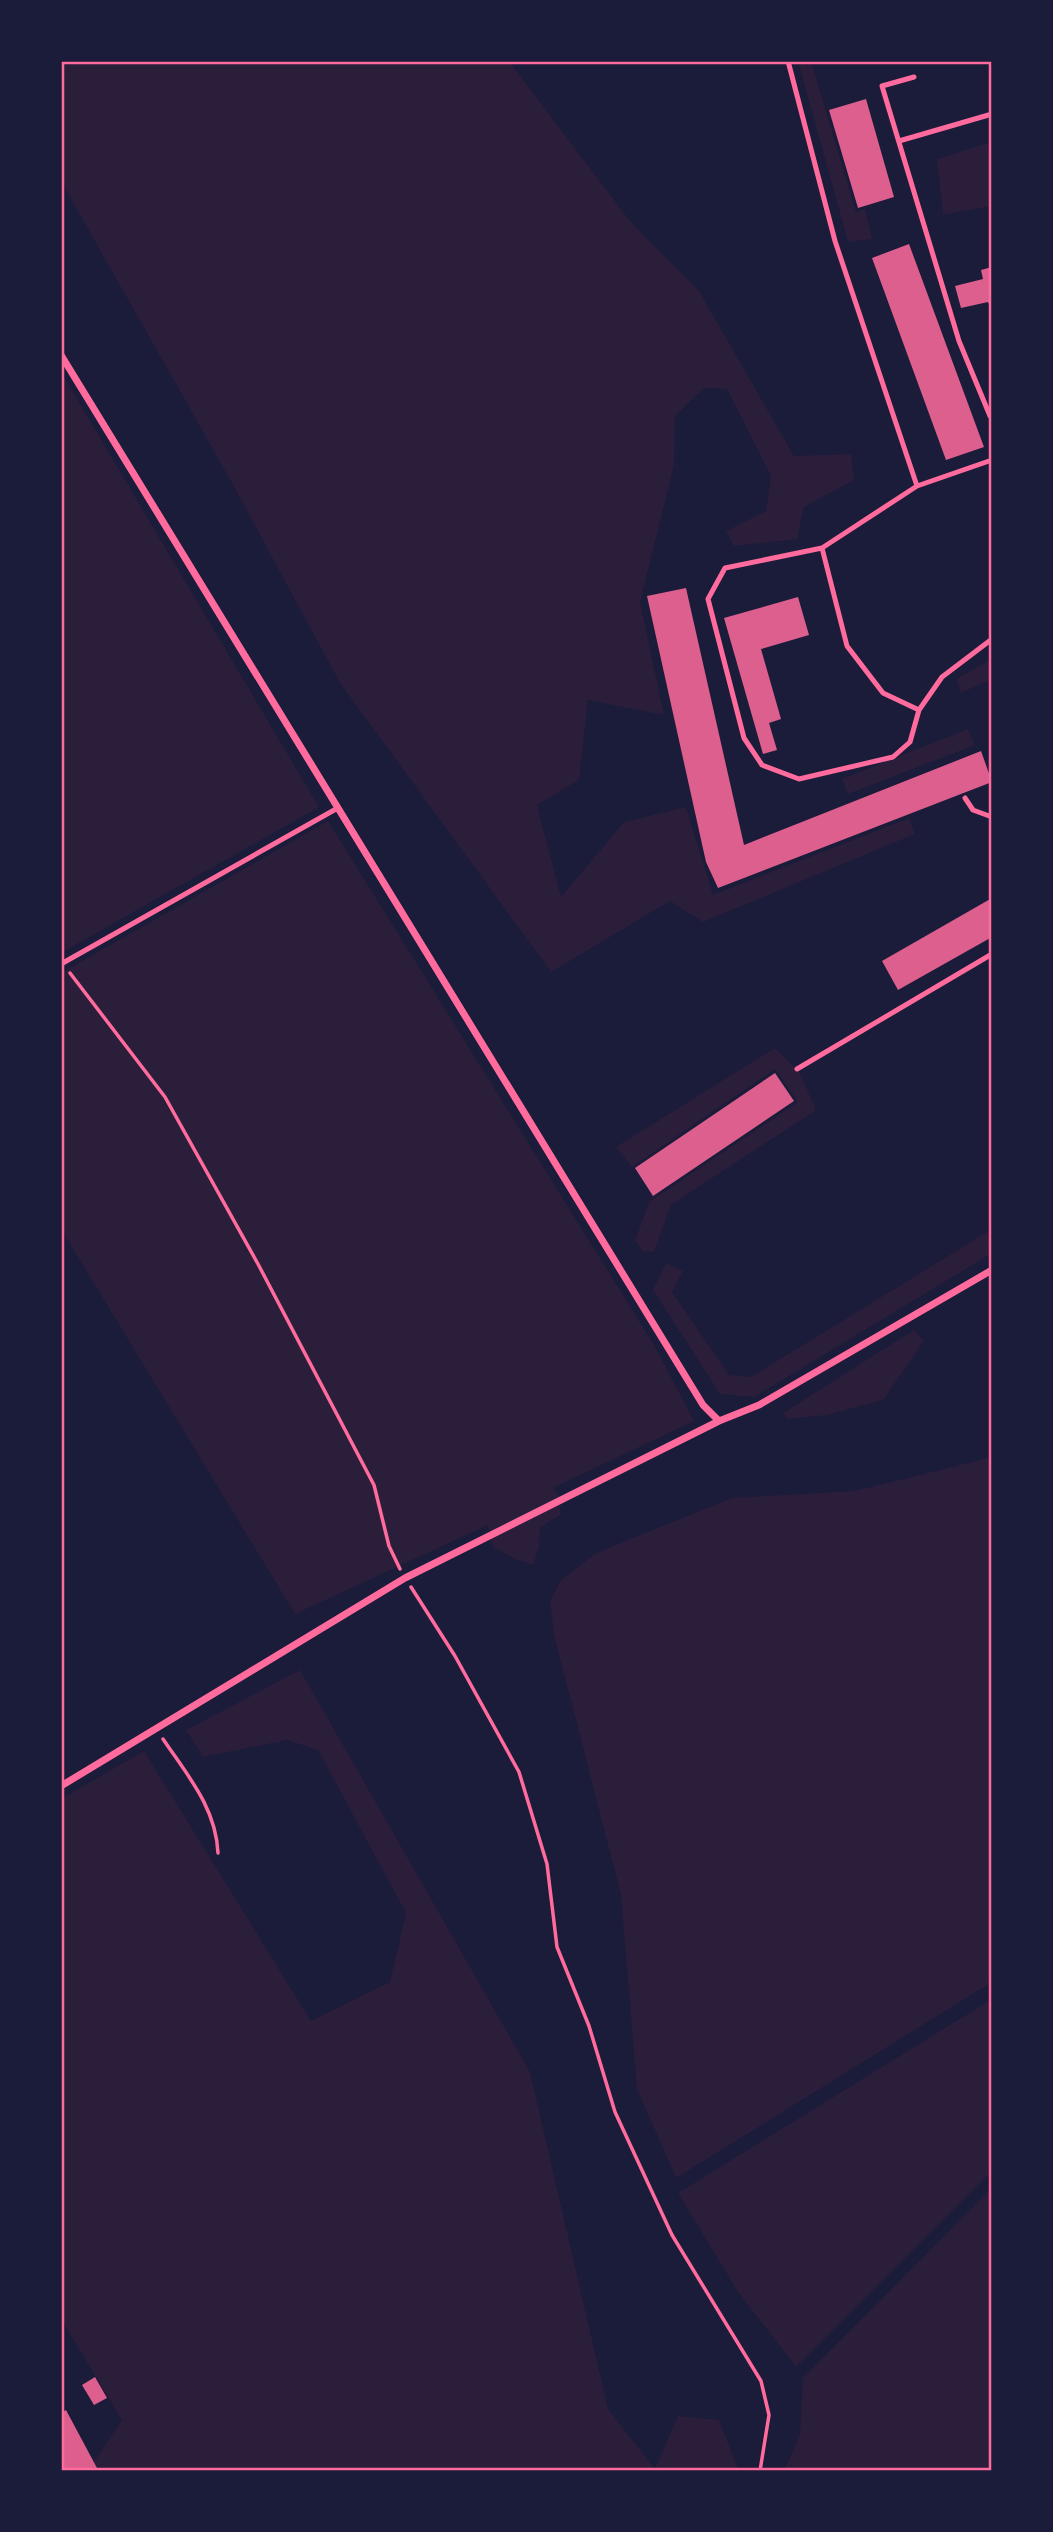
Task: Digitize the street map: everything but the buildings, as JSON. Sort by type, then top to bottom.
[{"type":"street","points":[[61,355],[336,809],[703,1405],[719,1420]]},
{"type":"street","points":[[61,1786],[405,1578],[719,1420],[760,1405],[992,1270]]},
{"type":"lane","points":[[788,61],[835,241],[917,486]]},
{"type":"lane","points":[[914,77],[883,86],[959,341],[991,418]]},
{"type":"lane","points":[[899,141],[992,114]]},
{"type":"lane","points":[[992,460],[917,486],[822,548],[725,568],[708,599],[744,738],[762,765],[799,779],[893,757],[910,742],[919,710],[942,677],[992,639]]},
{"type":"lane","points":[[822,548],[847,646],[883,693],[919,710]]},
{"type":"lane","points":[[965,798],[973,810],[992,817]]},
{"type":"lane","points":[[62,963],[336,809]]},
{"type":"lane","points":[[797,1069],[992,954]]},
{"type":"path","points":[[62,963],[165,1097],[374,1485],[389,1546],[405,1578],[455,1656],[519,1772],[547,1864],[557,1947],[589,2026],[615,2112],[672,2235],[761,2381],[769,2415],[760,2471]]},
{"type":"path","points":[[156,1729],[209,1807],[216,1829],[218,1853]]},
{"type":"shaded area","points":[[61,61],[509,61],[630,221],[699,291],[794,456],[851,454],[854,480],[804,507],[797,539],[734,546],[726,531],[766,511],[771,476],[727,389],[704,388],[675,416],[674,465],[640,602],[664,715],[588,700],[579,780],[537,805],[561,897],[624,822],[686,807],[713,895],[909,818],[915,834],[703,922],[670,901],[551,972],[340,683],[232,483],[61,181]]},
{"type":"shaded area","points":[[798,61],[811,61],[856,212],[865,209],[872,239],[848,242]]},
{"type":"shaded area","points":[[992,142],[992,206],[943,215],[937,159]]},
{"type":"shaded area","points":[[61,372],[319,807],[61,953]]},
{"type":"shaded area","points":[[992,659],[992,679],[961,693],[956,679]]},
{"type":"shaded area","points":[[968,729],[975,745],[848,794],[842,779]]},
{"type":"shaded area","points":[[328,821],[654,1345],[694,1421],[553,1488],[560,1498],[560,1515],[540,1528],[539,1547],[533,1565],[493,1547],[488,1525],[295,1614],[61,1229],[61,973]]},
{"type":"shaded area","points":[[775,1048],[800,1073],[816,1110],[671,1205],[654,1252],[643,1251],[635,1241],[649,1202],[798,1102],[775,1069],[632,1167],[616,1147]]},
{"type":"shaded area","points":[[992,1229],[992,1253],[754,1397],[720,1394],[653,1290],[666,1263],[683,1271],[672,1292],[729,1375],[751,1377]]},
{"type":"shaded area","points":[[914,1330],[924,1341],[883,1400],[827,1415],[788,1419],[783,1413]]},
{"type":"shaded area","points":[[992,1457],[992,1982],[676,2178],[637,2089],[621,1895],[554,1635],[550,1601],[561,1580],[596,1553],[732,1498],[855,1491]]},
{"type":"shaded area","points":[[300,1670],[530,2072],[608,2409],[655,2469],[678,2416],[719,2420],[739,2471],[88,2471],[122,2420],[61,2319],[61,1799],[144,1751],[311,2021],[390,1982],[406,1913],[318,1750],[287,1740],[203,1757],[186,1730]]},
{"type":"shaded area","points":[[992,1999],[992,2171],[796,2367],[738,2292],[678,2193]]},
{"type":"shaded area","points":[[992,2188],[992,2471],[784,2471],[800,2434],[803,2378]]}]
